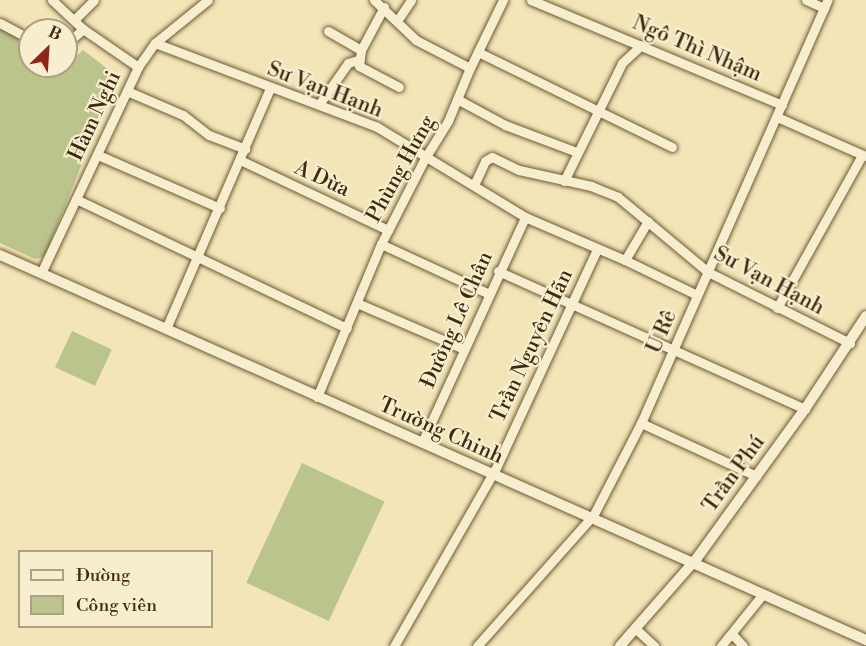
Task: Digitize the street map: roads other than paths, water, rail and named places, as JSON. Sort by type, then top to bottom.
[{"type":"street","points":[[52,0],[72,18]]},
{"type":"street","points":[[76,18],[94,0]]},
{"type":"street","name":"Hàm Nghi","points":[[43,269],[138,67],[155,43],[208,0]]},
{"type":"street","points":[[374,0],[384,7],[416,40],[470,68],[503,0]]},
{"type":"street","points":[[397,21],[411,0]]},
{"type":"street","name":"Ngô Thì Nhậm","points":[[531,0],[782,105]]},
{"type":"street","points":[[806,0],[826,4]]},
{"type":"street","name":"U Rê","points":[[477,646],[592,516],[641,423],[826,4]]},
{"type":"street","points":[[320,103],[348,63],[359,55],[384,7]]},
{"type":"street","points":[[0,23],[18,33]]},
{"type":"street","points":[[78,24],[138,67]]},
{"type":"street","points":[[78,33],[83,29]]},
{"type":"street","points":[[328,31],[359,55]]},
{"type":"street","name":"Sư Vạn Hạnh","points":[[155,43],[270,88],[320,103],[377,127],[525,217],[625,260],[697,296]]},
{"type":"street","points":[[564,181],[622,63],[641,45]]},
{"type":"street","points":[[478,52],[600,109],[672,147]]},
{"type":"street","points":[[359,55],[359,66],[399,87]]},
{"type":"street","name":"Phùng Hưng","points":[[318,395],[381,244],[425,158],[448,121],[470,68]]},
{"type":"street","points":[[168,324],[199,258],[270,88]]},
{"type":"street","points":[[127,91],[183,115],[209,135],[245,149]]},
{"type":"street","points":[[457,99],[505,125],[577,152]]},
{"type":"street","points":[[777,117],[864,156],[777,308]]},
{"type":"street","points":[[98,155],[220,208]]},
{"type":"street","name":"Sư Vạn Hạnh","points":[[474,185],[485,161],[492,157],[519,170],[618,197],[708,272],[850,343]]},
{"type":"street","name":"A Dừa","points":[[240,160],[388,230]]},
{"type":"street","points":[[76,199],[347,328]]},
{"type":"street","name":"Đường Lê Chân","points":[[424,438],[498,271],[525,217]]},
{"type":"street","points":[[625,260],[648,221]]},
{"type":"street","points":[[381,244],[489,294]]},
{"type":"street","name":"Trường Chinh","points":[[0,249],[168,324],[318,395],[424,438],[493,473]]},
{"type":"street","name":"Trần Nguyên Hãn","points":[[394,646],[493,473],[597,249]]},
{"type":"street","name":"Trường Chinh","points":[[0,255],[493,473],[866,633]]},
{"type":"street","points":[[498,271],[674,348],[805,409]]},
{"type":"street","points":[[357,303],[464,349]]},
{"type":"street","name":"Trần Phú","points":[[620,646],[695,561],[805,409],[866,316]]},
{"type":"street","points":[[641,423],[756,476]]},
{"type":"street","name":"Trường Chinh","points":[[695,561],[865,643]]},
{"type":"street","points":[[721,646],[763,594]]},
{"type":"street","points":[[636,629],[654,646]]},
{"type":"street","points":[[732,634],[743,646]]}]
